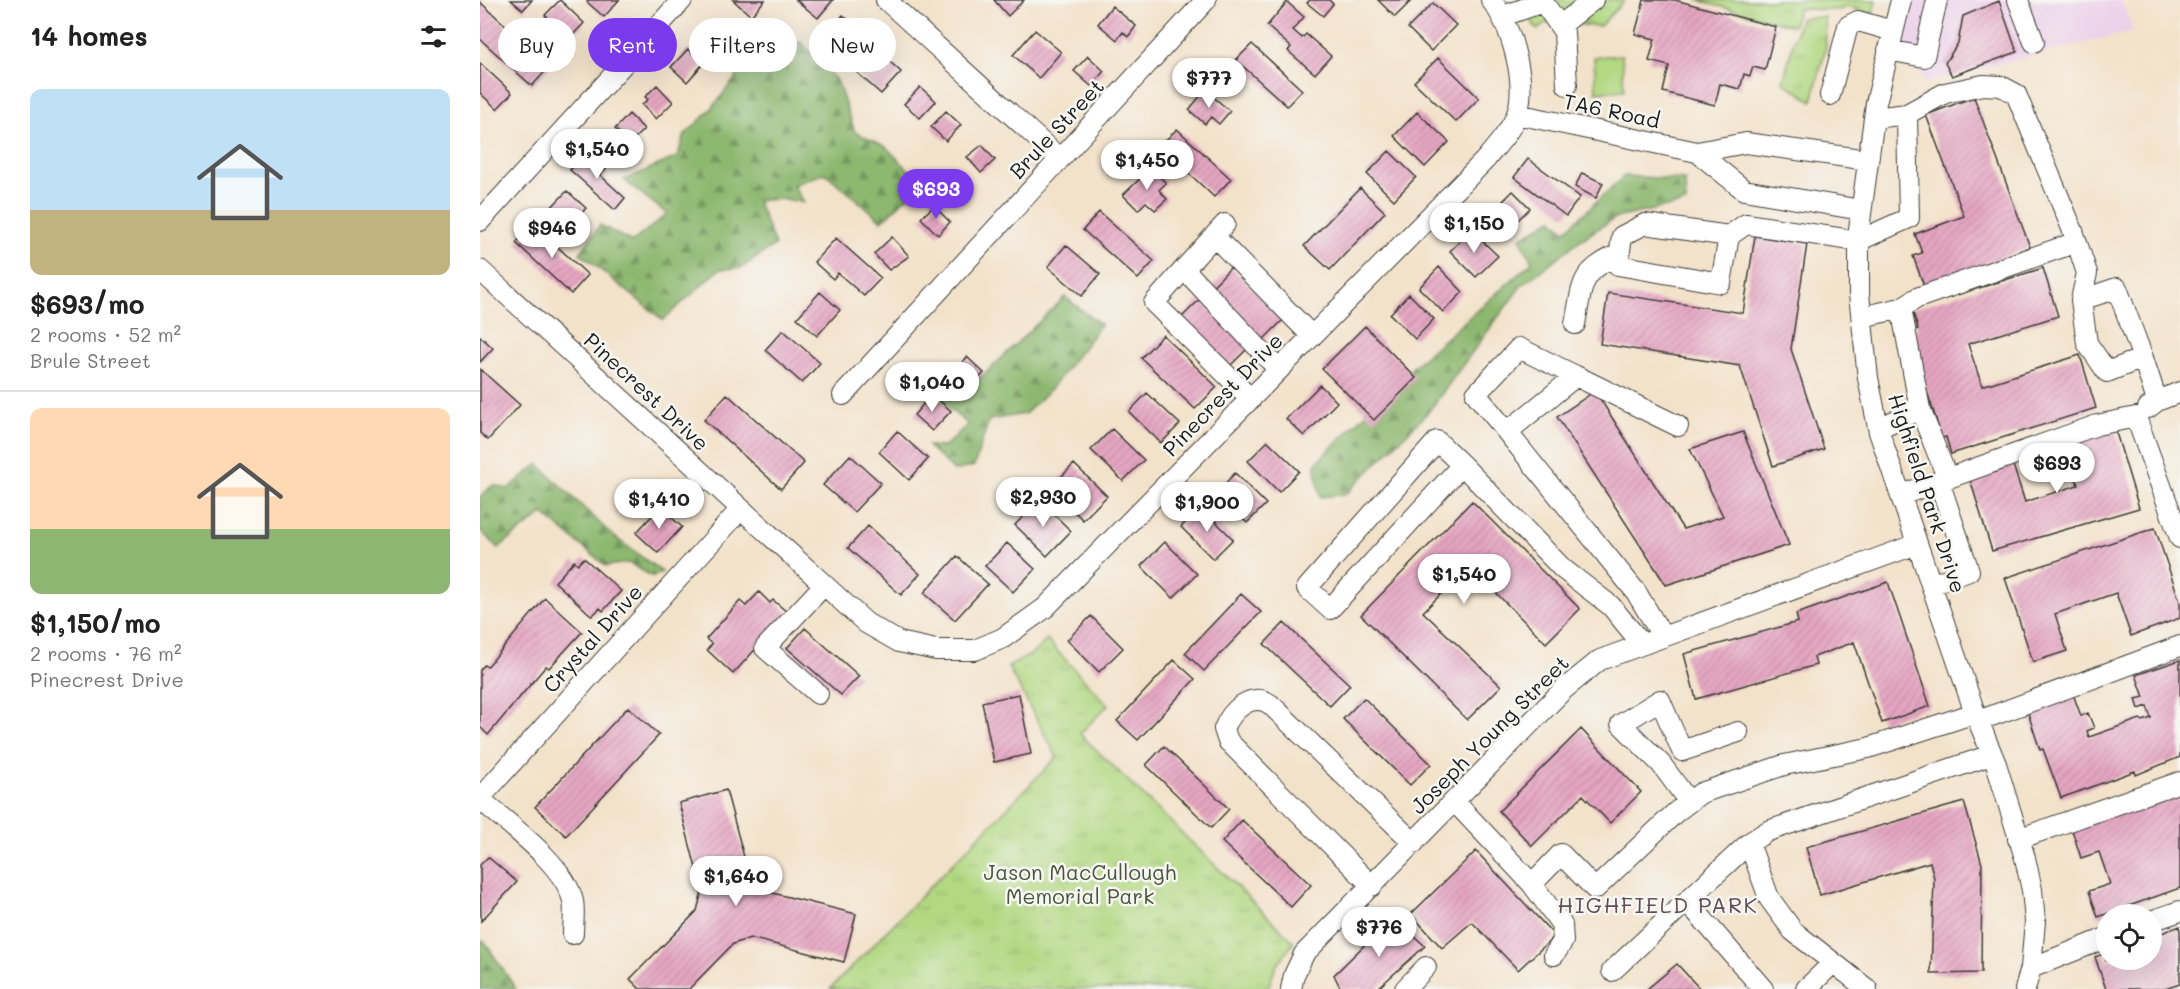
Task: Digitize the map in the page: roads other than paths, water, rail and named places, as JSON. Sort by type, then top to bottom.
[{"type":"street","points":[[480,221],[682,0]]},
{"type":"street","points":[[886,0],[1060,159]]},
{"type":"street","name":"Brule Street","points":[[843,395],[1206,0]]},
{"type":"street","points":[[1491,0],[1509,29],[1518,71],[1517,114]]},
{"type":"street","points":[[1561,25],[1593,0]]},
{"type":"street","name":"Highfield Park Drive","points":[[1901,0],[1874,118],[1858,242],[1859,294],[1868,378],[1879,428],[1991,755],[2032,890],[2035,921],[2031,968],[2025,989]]},
{"type":"street","points":[[1888,50],[1923,57],[1937,0]]},
{"type":"street","points":[[2018,0],[2034,42]]},
{"type":"street","points":[[1503,16],[1542,1],[1564,32],[1566,85]]},
{"type":"street","points":[[1830,95],[1848,26],[1858,21],[1893,31]]},
{"type":"street","points":[[1874,118],[1906,114],[1945,93],[1983,85],[2001,86],[2016,94],[2077,242],[2086,273],[2081,300],[2087,343],[2107,372],[2143,358]]},
{"type":"street","name":"TA6 Road","points":[[1517,114],[1697,152],[1746,143],[1868,160]]},
{"type":"street","name":"Pinecrest Drive","points":[[480,270],[740,510],[866,622],[899,642],[936,650],[975,650],[1003,638],[1044,608],[1486,159],[1508,131],[1517,114]]},
{"type":"street","points":[[1729,236],[1721,283],[1618,265],[1622,236],[1645,224],[1729,236],[1746,224],[1858,242],[1909,218],[1906,114]]},
{"type":"street","name":"TA6 Road","points":[[1697,152],[1744,190],[1861,210]]},
{"type":"street","points":[[1251,399],[1154,303],[1220,230],[1312,336]]},
{"type":"street","points":[[1862,317],[1901,308],[1917,298],[2077,242]]},
{"type":"street","points":[[1575,324],[1584,277],[1601,263],[1619,254]]},
{"type":"street","points":[[1184,269],[1279,370]]},
{"type":"street","points":[[2081,300],[2117,288],[2157,401]]},
{"type":"street","points":[[1901,308],[1920,410],[1943,479],[1969,571],[1931,585]]},
{"type":"street","points":[[1663,637],[1636,592],[1476,394],[1519,348],[1678,426]]},
{"type":"street","points":[[1507,432],[1576,376]]},
{"type":"street","points":[[1901,495],[2097,425],[2136,417],[2157,401],[2180,392]]},
{"type":"street","points":[[1879,428],[1920,410]]},
{"type":"street","points":[[2136,417],[2172,491],[2180,538]]},
{"type":"street","points":[[1462,465],[1330,609],[1307,588],[1437,441],[1462,465],[1563,569],[1611,606],[1641,643]]},
{"type":"street","name":"Crystal Drive","points":[[480,799],[740,510]]},
{"type":"street","name":"Joseph Young Street","points":[[1291,989],[1294,975],[1305,954],[1563,690],[1599,660],[1917,544]]},
{"type":"street","points":[[818,694],[765,648],[824,585]]},
{"type":"street","points":[[1532,884],[1561,854],[1595,889],[1689,802],[1701,793],[1724,783],[1817,757],[1868,748],[1977,717],[2180,646]]},
{"type":"street","points":[[1372,886],[1228,741],[1224,729],[1233,715],[1250,699],[1257,698],[1270,704],[1414,843]]},
{"type":"street","points":[[1682,751],[1659,700],[1621,724],[1661,764],[1689,802]]},
{"type":"street","points":[[1661,764],[1682,751],[1738,732]]},
{"type":"street","points":[[1612,971],[1749,843],[1768,831],[1991,755]]},
{"type":"street","points":[[2018,839],[2180,782]]},
{"type":"street","points":[[480,799],[551,864],[566,883],[573,902],[573,934]]},
{"type":"street","points":[[1454,801],[1532,884],[1562,925],[1563,941],[1554,955]]},
{"type":"street","points":[[1749,843],[1769,898],[1792,931],[1867,989]]},
{"type":"street","points":[[1687,901],[1763,989]]},
{"type":"street","points":[[2162,917],[2180,911]]},
{"type":"street","points":[[2031,968],[2096,942]]},
{"type":"street","points":[[1806,989],[1832,964]]},
{"type":"street","points":[[1405,989],[1425,967]]},
{"type":"district","name":"HIGHFIELD PARK","points":[[1658,904]]},
{"type":"park label","name":"Jason MacCullough Memorial Park","points":[[1080,883]]}]
